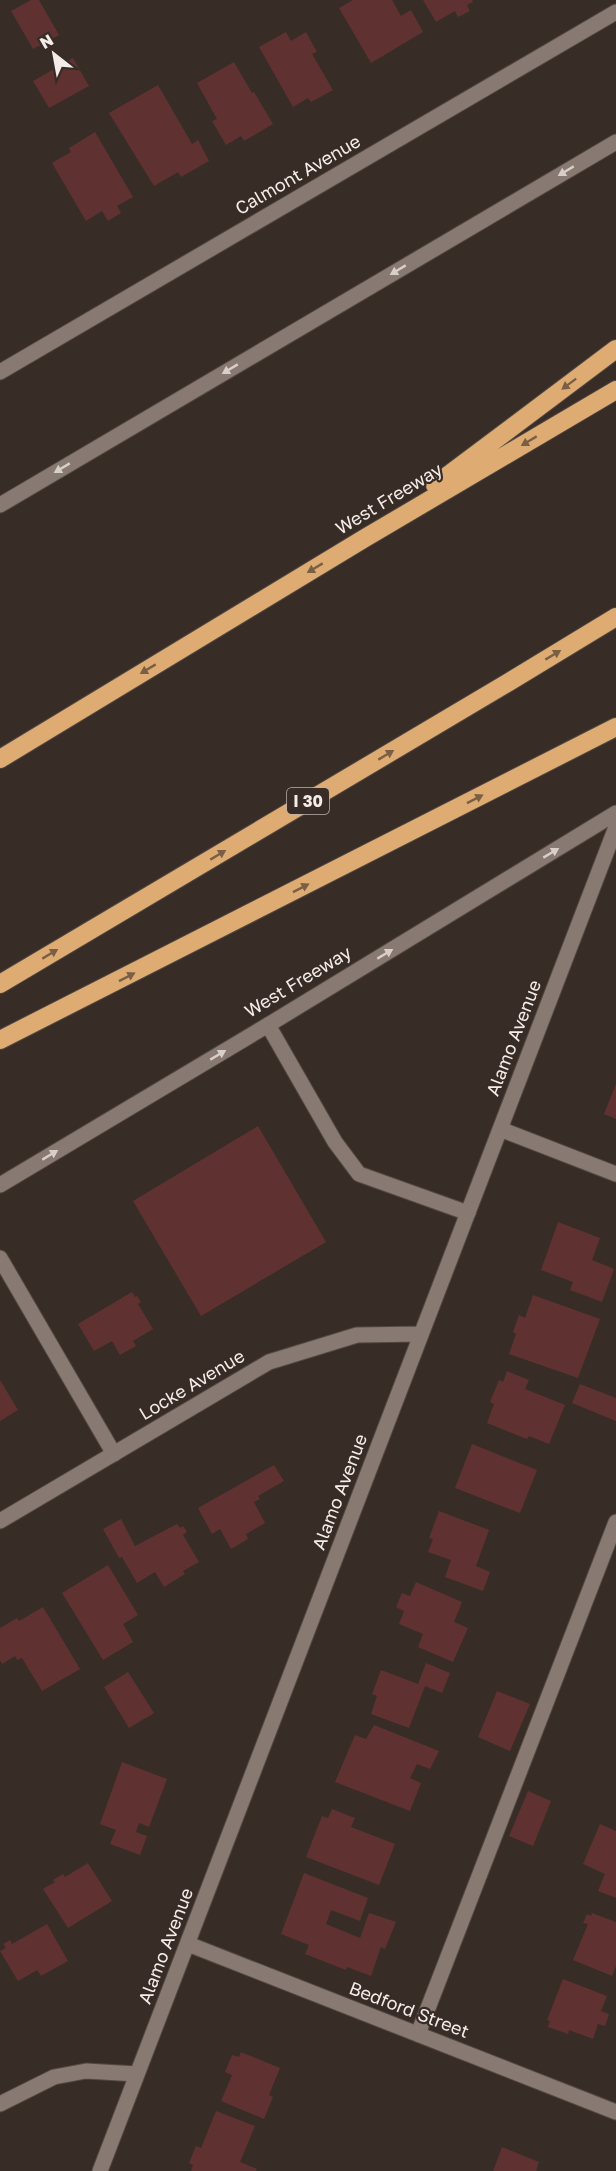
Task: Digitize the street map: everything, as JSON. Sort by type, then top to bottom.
[{"type":"highway","points":[[365,538],[616,349]]},
{"type":"highway","name":"West Freeway","points":[[0,759],[365,538],[616,390]]},
{"type":"highway","name":"I 30","points":[[0,984],[616,617]]},
{"type":"highway","points":[[0,1040],[28,1028],[616,727]]},
{"type":"street","name":"Calmont Avenue","points":[[0,372],[616,12]]},
{"type":"street","points":[[0,505],[616,142]]},
{"type":"street","name":"West Freeway","points":[[0,1185],[616,813]]},
{"type":"street","name":"Alamo Avenue","points":[[100,2171],[616,827]]},
{"type":"street","points":[[268,1025],[334,1142],[359,1174],[468,1213]]},
{"type":"street","points":[[500,1129],[616,1174]]},
{"type":"street","points":[[0,1258],[114,1454]]},
{"type":"street","name":"Locke Avenue","points":[[0,1521],[269,1362],[357,1335],[421,1334]]},
{"type":"street","points":[[418,2034],[616,1522]]},
{"type":"street","name":"Bedford Street","points":[[188,1944],[616,2112]]},
{"type":"street","points":[[0,2104],[54,2077],[86,2071],[137,2074]]},
{"type":"building","points":[[31,0],[39,0],[59,35],[33,49],[11,11]]},
{"type":"building","points":[[353,0],[392,0],[401,16],[411,10],[423,32],[371,63],[339,8]]},
{"type":"building","points":[[423,0],[472,0],[473,2],[467,5],[470,11],[458,17],[455,11],[436,22]]},
{"type":"building","points":[[286,32],[291,41],[306,32],[317,52],[312,54],[333,90],[311,102],[308,98],[293,107],[259,47]]},
{"type":"building","points":[[73,58],[89,86],[49,108],[33,81]]},
{"type":"building","points":[[234,62],[273,124],[244,141],[241,136],[226,145],[212,121],[217,119],[197,83]]},
{"type":"building","points":[[158,85],[192,144],[198,140],[209,161],[181,177],[178,172],[154,186],[109,113]]},
{"type":"building","points":[[95,132],[133,197],[117,206],[121,213],[108,221],[102,211],[86,221],[52,163],[71,152],[69,148]]},
{"type":"building","points":[[616,1084],[616,1119],[604,1114]]},
{"type":"building","points":[[258,1126],[326,1242],[201,1316],[133,1201]]},
{"type":"building","points":[[558,1222],[600,1238],[592,1260],[614,1269],[602,1302],[570,1290],[573,1282],[541,1270]]},
{"type":"building","points":[[132,1292],[141,1302],[138,1304],[153,1329],[133,1341],[136,1346],[120,1355],[112,1341],[94,1351],[78,1324]]},
{"type":"building","points":[[533,1295],[600,1319],[578,1378],[509,1354],[516,1334],[513,1332],[519,1315],[525,1318]]},
{"type":"building","points":[[507,1371],[529,1380],[525,1389],[565,1405],[549,1444],[529,1436],[527,1439],[487,1423],[494,1404],[490,1402],[499,1380],[503,1382]]},
{"type":"building","points":[[0,1380],[18,1410],[0,1421]]},
{"type":"building","points":[[580,1384],[616,1398],[616,1421],[572,1403]]},
{"type":"building","points":[[472,1444],[537,1470],[520,1513],[455,1488]]},
{"type":"building","points":[[274,1465],[284,1481],[258,1496],[260,1499],[254,1502],[265,1523],[246,1534],[248,1539],[231,1549],[220,1529],[212,1534],[198,1508]]},
{"type":"building","points":[[439,1511],[489,1530],[476,1566],[490,1572],[483,1591],[445,1577],[451,1560],[428,1552],[433,1539],[429,1538]]},
{"type":"building","points":[[121,1519],[135,1546],[177,1524],[180,1528],[183,1526],[187,1532],[183,1535],[199,1562],[183,1571],[185,1574],[164,1587],[155,1572],[137,1583],[122,1557],[119,1558],[103,1529]]},
{"type":"building","points":[[108,1565],[138,1615],[123,1624],[133,1642],[103,1660],[62,1593]]},
{"type":"building","points":[[416,1582],[462,1602],[454,1622],[468,1628],[453,1662],[418,1647],[423,1634],[399,1624],[404,1611],[396,1607],[402,1593],[410,1596]]},
{"type":"building","points":[[43,1607],[80,1669],[42,1691],[22,1658],[17,1660],[15,1656],[2,1664],[0,1628],[17,1618],[19,1621]]},
{"type":"building","points":[[426,1663],[450,1673],[442,1693],[425,1686],[409,1728],[371,1714],[377,1696],[372,1694],[381,1670],[418,1684]]},
{"type":"building","points":[[128,1672],[154,1713],[129,1728],[104,1687]]},
{"type":"building","points":[[497,1691],[530,1704],[510,1751],[478,1737]]},
{"type":"building","points":[[374,1725],[439,1751],[430,1769],[417,1764],[410,1778],[421,1783],[410,1811],[335,1782],[355,1735],[366,1739]]},
{"type":"building","points":[[122,1762],[167,1779],[149,1827],[139,1823],[136,1832],[147,1836],[140,1855],[110,1844],[116,1830],[100,1824]]},
{"type":"building","points":[[528,1791],[551,1801],[533,1846],[509,1836]]},
{"type":"building","points":[[332,1809],[355,1818],[351,1827],[395,1844],[379,1885],[306,1857],[322,1816],[328,1818]]},
{"type":"building","points":[[600,1824],[616,1831],[616,1898],[598,1891],[605,1874],[583,1864]]},
{"type":"building","points":[[88,1863],[112,1901],[68,1928],[43,1889],[63,1874],[65,1877]]},
{"type":"building","points":[[304,1873],[368,1898],[360,1921],[331,1910],[326,1924],[360,1938],[369,1913],[396,1922],[385,1949],[381,1947],[371,1976],[347,1967],[346,1970],[305,1954],[309,1945],[281,1934]]},
{"type":"building","points":[[592,1913],[616,1922],[616,1966],[612,1976],[573,1960],[588,1924],[583,1923],[587,1914],[591,1916]]},
{"type":"building","points":[[47,1924],[68,1961],[41,1976],[37,1970],[18,1981],[0,1951],[6,1948],[3,1944],[10,1940],[12,1944]]},
{"type":"building","points":[[563,1979],[607,1996],[601,2011],[609,2014],[605,2026],[598,2024],[593,2039],[569,2030],[568,2034],[548,2027],[550,2021],[547,2020]]},
{"type":"building","points":[[241,2052],[280,2068],[269,2095],[273,2097],[264,2119],[221,2101],[232,2075],[225,2072],[232,2055],[239,2057]]},
{"type":"building","points":[[216,2111],[255,2126],[240,2162],[257,2169],[256,2171],[191,2171],[193,2165],[189,2163],[196,2146],[201,2148]]},
{"type":"building","points":[[502,2147],[539,2162],[536,2171],[493,2171]]}]
